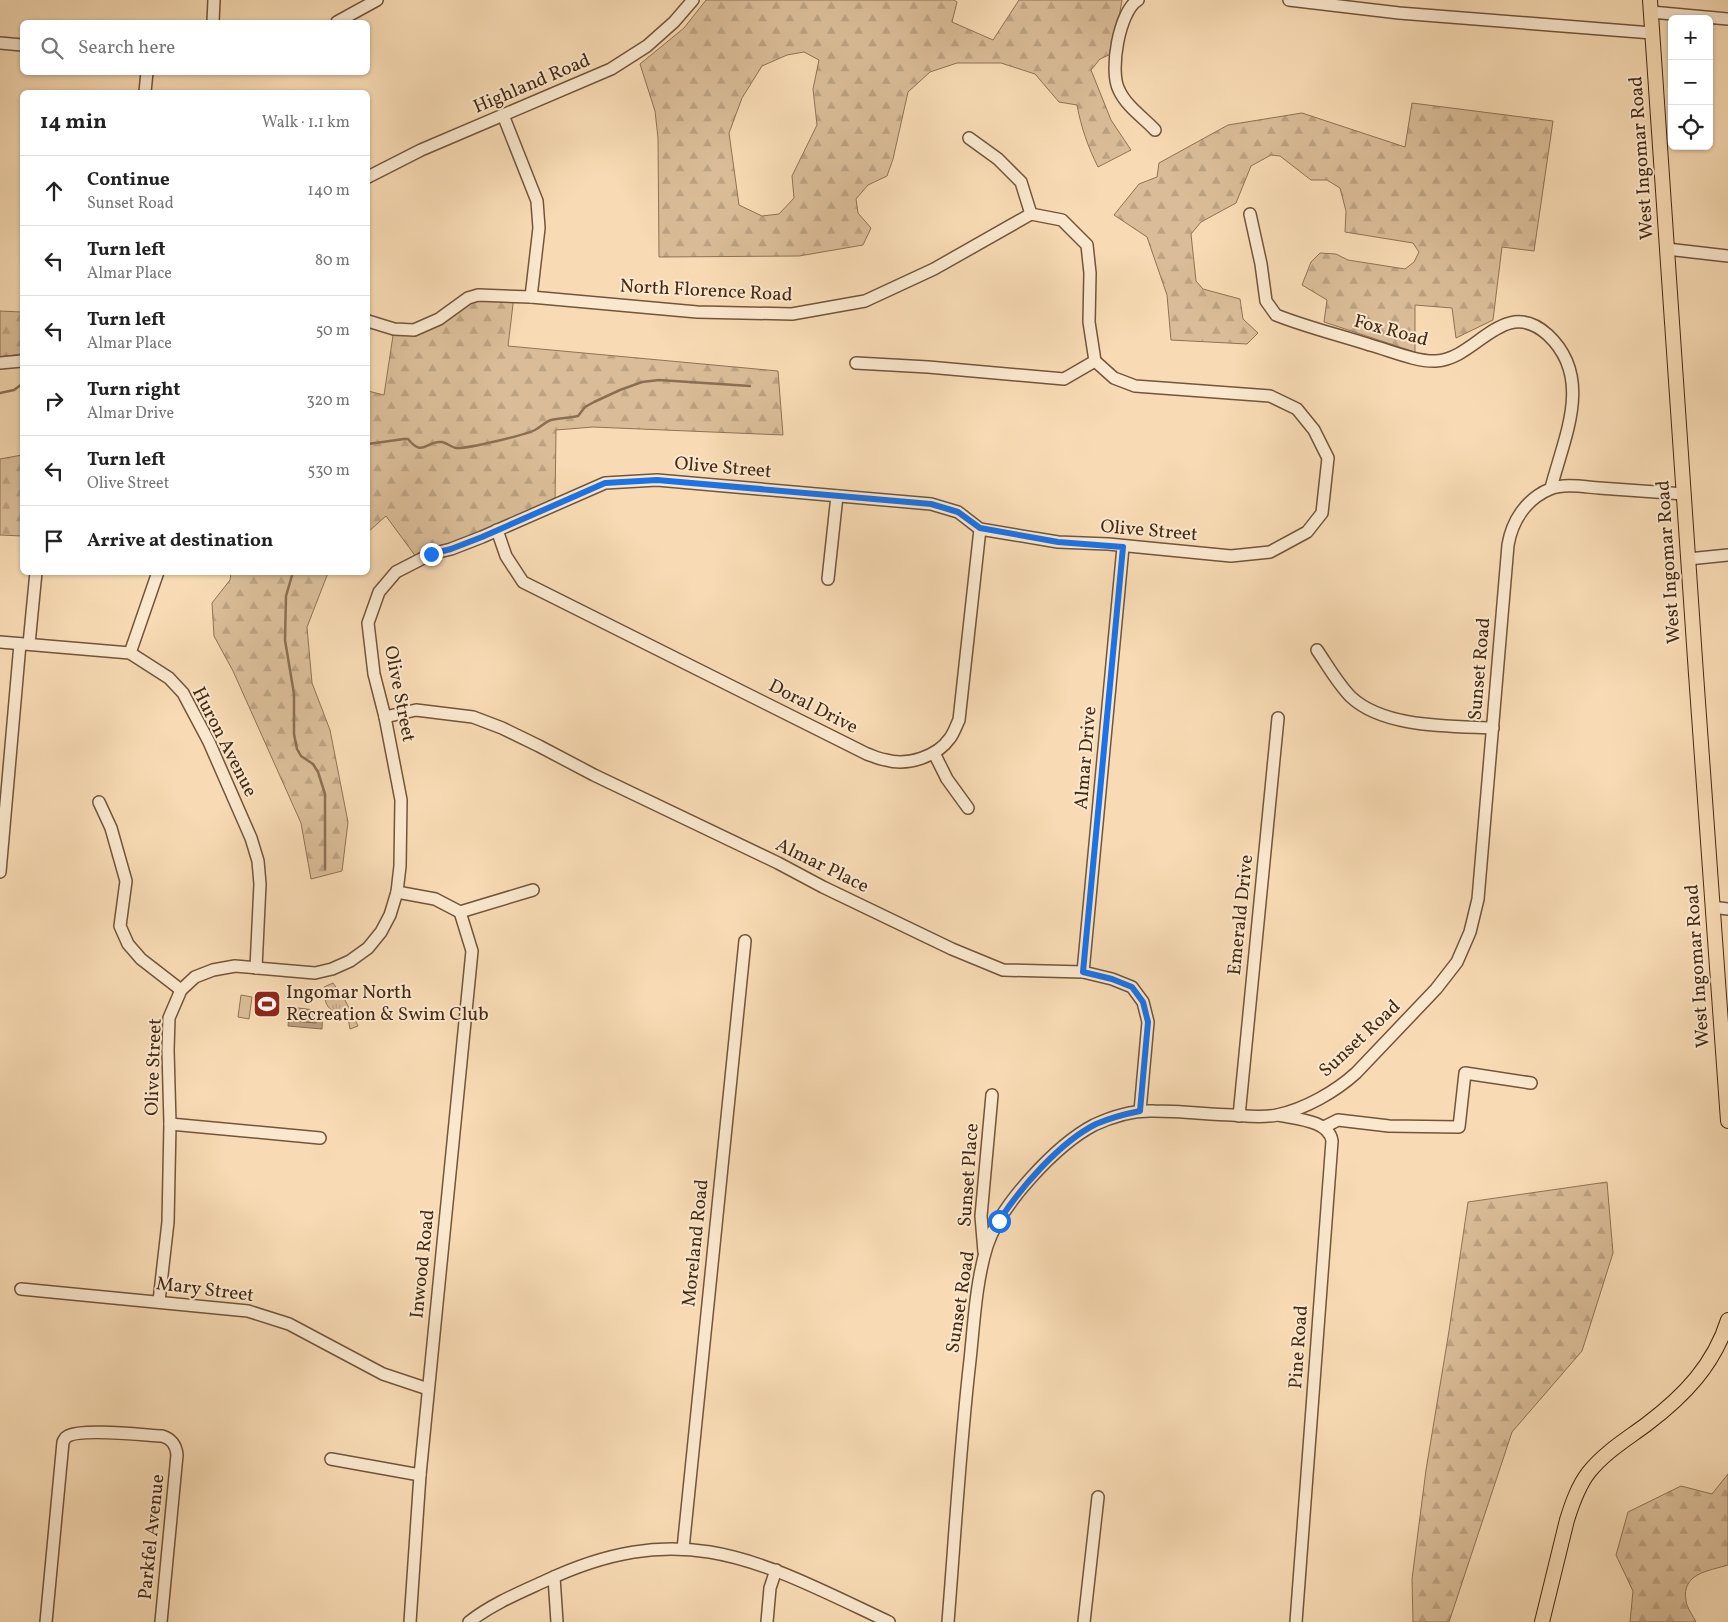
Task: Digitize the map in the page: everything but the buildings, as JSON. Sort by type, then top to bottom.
[{"type":"main road","name":"West Ingomar Road","points":[[1651,6],[1728,1120]]},
{"type":"main road","points":[[1542,1622],[1567,1520],[1583,1480],[1596,1464],[1618,1444],[1665,1409],[1695,1381],[1712,1356],[1728,1320]]},
{"type":"street","points":[[213,20],[214,0]]},
{"type":"street","points":[[341,20],[377,0]]},
{"type":"street","name":"Highland Road","points":[[370,176],[421,150],[612,70],[637,54],[674,22],[693,0]]},
{"type":"street","points":[[1138,0],[1129,8],[1123,20],[1115,80],[1122,97],[1155,130]]},
{"type":"street","points":[[1289,0],[1399,13],[1652,34]]},
{"type":"street","points":[[1651,6],[1728,19]]},
{"type":"street","points":[[0,43],[20,45]]},
{"type":"street","points":[[145,90],[146,75]]},
{"type":"street","points":[[503,115],[537,201],[540,228],[531,297]]},
{"type":"street","points":[[856,363],[928,367],[1064,379],[1095,361],[1089,322],[1090,273],[1087,245],[1062,220],[1031,214],[1021,182],[998,159],[969,138]]},
{"type":"street","name":"North Florence Road","points":[[370,322],[394,329],[414,330],[439,318],[468,298],[478,295],[531,297],[697,312],[792,314],[865,301],[934,269],[1031,214]]},
{"type":"street","name":"Fox Road","points":[[1250,214],[1261,264],[1266,301],[1276,315],[1390,351],[1437,361],[1461,352],[1509,323],[1528,322],[1546,333],[1566,358],[1572,375],[1574,400],[1551,488]]},
{"type":"street","points":[[1667,249],[1728,256]]},
{"type":"street","points":[[0,363],[20,360]]},
{"type":"street","name":"Olive Street","points":[[159,1301],[168,1222],[170,1124],[168,1050],[170,1018],[182,990],[195,977],[212,970],[235,966],[315,973],[332,969],[350,961],[368,948],[381,932],[390,915],[397,892],[400,866],[401,800],[385,716],[374,674],[368,623],[379,592],[396,572],[425,558],[497,530],[605,483],[657,480],[931,504],[958,512],[980,528],[1058,542],[1231,556],[1270,552],[1307,532],[1322,513],[1328,458],[1314,430],[1296,409],[1270,396],[1135,386],[1114,378],[1095,361]]},
{"type":"street","points":[[1551,488],[1565,486],[1684,494]]},
{"type":"street","name":"Sunset Road","points":[[948,1622],[966,1393],[984,1257],[993,1233],[1008,1207],[1025,1185],[1081,1132],[1108,1119],[1140,1111],[1238,1116],[1276,1115],[1308,1104],[1347,1081],[1436,989],[1463,951],[1474,922],[1478,899],[1510,533],[1525,507],[1533,499],[1551,488]]},
{"type":"street","points":[[828,579],[836,496]]},
{"type":"street","name":"Doral Drive","points":[[497,530],[506,556],[522,582],[867,754],[887,761],[903,762],[934,753],[950,739],[959,720],[980,528]]},
{"type":"street","name":"Almar Drive","points":[[1083,972],[1123,547]]},
{"type":"street","points":[[1688,559],[1728,555]]},
{"type":"street","points":[[0,872],[25,644],[36,575]]},
{"type":"street","points":[[130,652],[157,575]]},
{"type":"street","name":"Huron Avenue","points":[[0,642],[130,652],[169,678],[183,693],[209,742],[251,838],[258,861],[260,884],[256,968]]},
{"type":"street","points":[[1317,650],[1345,690],[1371,711],[1406,721],[1493,728]]},
{"type":"street","name":"Almar Place","points":[[385,716],[416,710],[473,717],[502,728],[539,746],[594,775],[770,859],[823,888],[952,949],[1003,970],[1083,972],[1112,979],[1132,987],[1143,1002],[1148,1022],[1140,1111]]},
{"type":"street","name":"Emerald Drive","points":[[1238,1116],[1278,718]]},
{"type":"street","points":[[934,753],[948,779],[968,808]]},
{"type":"street","points":[[100,802],[111,828],[126,882],[120,926],[128,944],[141,959],[182,990]]},
{"type":"street","points":[[397,892],[435,899],[460,912],[533,890]]},
{"type":"street","points":[[1712,907],[1728,909]]},
{"type":"street","name":"Inwood Road","points":[[410,1622],[420,1475],[472,951],[460,912]]},
{"type":"street","name":"Moreland Road","points":[[683,1548],[745,941]]},
{"type":"street","points":[[1276,1115],[1324,1128],[1338,1120],[1388,1126],[1459,1127],[1465,1073],[1531,1083]]},
{"type":"street","name":"Sunset Place","points":[[984,1257],[981,1216],[992,1094]]},
{"type":"street","points":[[170,1124],[320,1138]]},
{"type":"street","name":"Pine Road","points":[[1296,1622],[1332,1148],[1331,1136],[1324,1128]]},
{"type":"street","name":"Mary Street","points":[[21,1289],[248,1311],[289,1324],[383,1374],[428,1389]]},
{"type":"street","name":"Parkfel Avenue","points":[[46,1622],[63,1442],[68,1436],[84,1433],[106,1433],[162,1436],[170,1439],[176,1448],[177,1455],[161,1622]]},
{"type":"street","points":[[331,1460],[420,1475]]},
{"type":"street","points":[[1084,1622],[1098,1497]]},
{"type":"street","points":[[469,1622],[505,1600],[554,1577],[610,1556],[652,1549],[683,1548],[723,1554],[751,1561],[776,1570],[889,1622]]},
{"type":"street","points":[[767,1622],[770,1588],[776,1570]]},
{"type":"street","points":[[554,1577],[557,1622]]},
{"type":"green space","points":[[706,0],[954,0],[957,2],[952,22],[993,40],[1019,0],[1122,0],[1113,53],[1100,59],[1091,70],[1111,120],[1131,150],[1098,167],[1085,137],[1077,105],[1059,102],[1035,74],[1001,63],[957,63],[930,72],[908,92],[893,159],[887,176],[868,185],[856,199],[858,213],[871,228],[863,245],[799,256],[659,257],[658,138],[655,111],[640,64],[684,28]],"holes":[[[804,52],[819,60],[813,89],[817,125],[792,176],[794,198],[779,214],[762,216],[739,205],[729,133],[742,98],[762,66],[787,55]]]},
{"type":"green space","points":[[1412,103],[1553,121],[1534,251],[1502,247],[1493,320],[1456,338],[1452,308],[1415,305],[1415,352],[1324,322],[1327,300],[1302,285],[1311,262],[1320,253],[1336,254],[1348,260],[1405,269],[1414,262],[1419,252],[1413,243],[1345,232],[1346,211],[1340,188],[1327,180],[1311,180],[1280,156],[1271,155],[1251,166],[1236,203],[1201,222],[1191,234],[1196,281],[1203,289],[1240,299],[1243,319],[1258,333],[1247,344],[1171,340],[1167,295],[1147,237],[1114,215],[1139,184],[1157,177],[1159,163],[1228,125],[1302,113],[1405,147]]},
{"type":"green space","points":[[514,296],[508,346],[778,371],[783,435],[593,427],[556,430],[555,505],[419,561],[386,516],[370,530],[370,392],[384,395],[394,329],[405,330],[468,298]]},
{"type":"green space","points":[[0,311],[20,312],[20,354],[0,357]]},
{"type":"green space","points":[[20,455],[20,536],[0,535],[0,459]]},
{"type":"green space","points":[[231,575],[327,575],[307,627],[312,683],[330,730],[348,822],[342,871],[311,879],[301,823],[233,671],[214,636],[212,603],[230,580]]},
{"type":"green space","points":[[333,983],[345,1000],[358,1026],[350,1029],[348,1018],[339,1016],[338,1013],[328,1006],[325,1000],[324,987]]},
{"type":"green space","points":[[241,995],[252,997],[249,1019],[238,1017]]},
{"type":"green space","points":[[1607,1182],[1613,1253],[1582,1351],[1512,1432],[1449,1622],[1413,1622],[1412,1579],[1426,1470],[1468,1202]]},
{"type":"green space","points":[[1728,1474],[1728,1565],[1698,1575],[1688,1584],[1686,1601],[1696,1622],[1630,1622],[1633,1591],[1616,1555],[1628,1512],[1681,1486],[1712,1494]]},
{"type":"water","points":[[290,1007],[323,1011],[322,1029],[288,1026]]},
{"type":"waterway","points":[[370,444],[408,439],[413,445],[421,448],[437,442],[462,448],[496,441],[537,429],[551,420],[578,416],[585,407],[594,402],[642,382],[659,380],[750,386]]},
{"type":"waterway","points":[[0,393],[14,390],[20,386]]},
{"type":"waterway","points":[[292,575],[286,596],[285,640],[294,694],[294,734],[297,749],[301,756],[313,764],[318,772],[325,794],[325,869]]},
{"type":"place","name":"Ingomar North Recreation & Swim Club","points":[[267,1004]]},
{"type":"route","points":[[431,554],[451,549],[482,537],[605,483],[657,480],[836,496],[892,499],[931,504],[958,512],[980,528],[1058,542],[1108,544],[1123,547],[1083,972],[1112,979],[1132,987],[1143,1002],[1148,1022],[1140,1111],[1108,1119],[1081,1132],[1068,1142],[1019,1192],[999,1221]]}]
